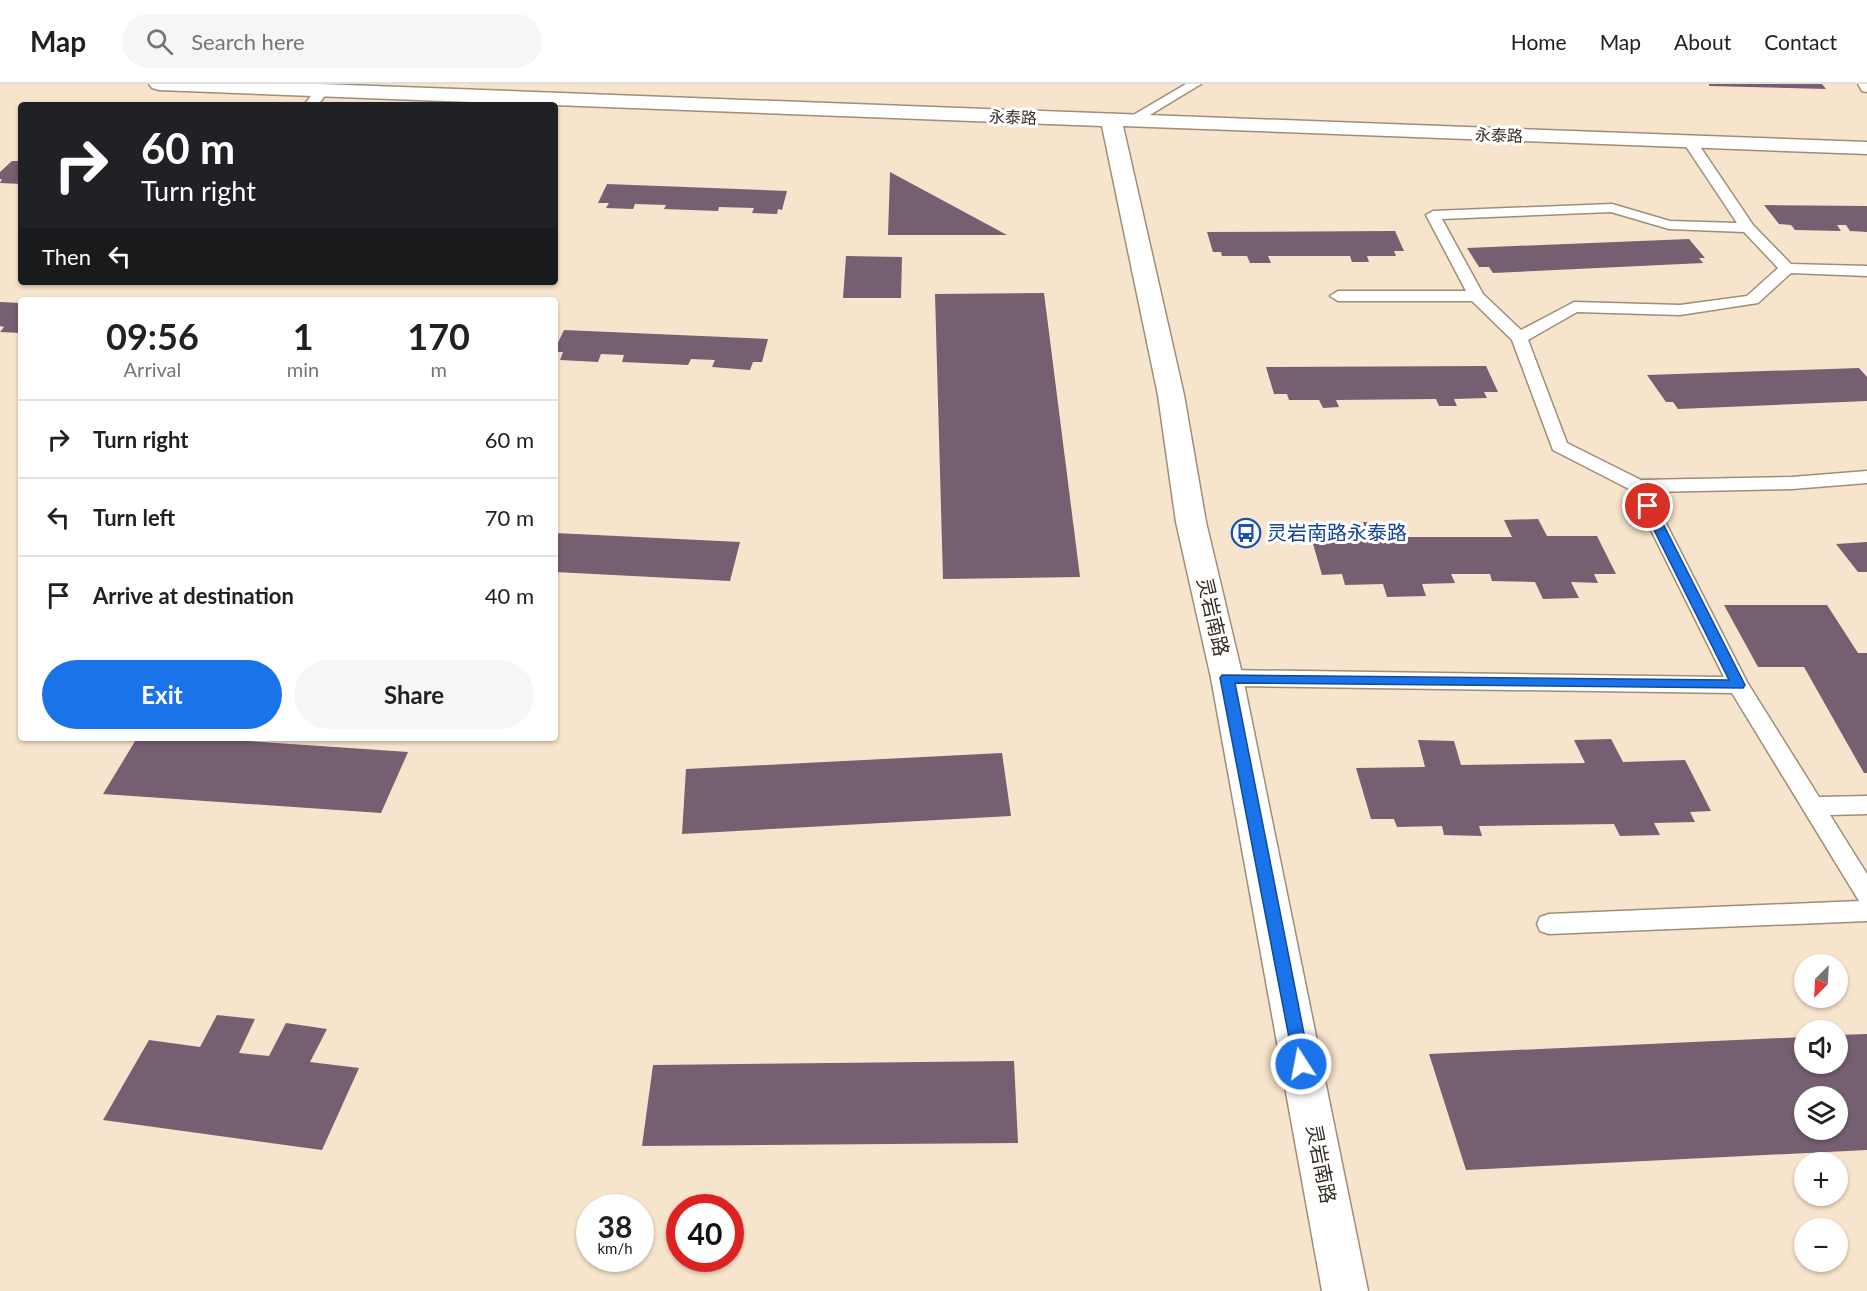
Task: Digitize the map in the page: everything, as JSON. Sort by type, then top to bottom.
[{"type":"street","name":"永泰路","points":[[159,84],[219,85],[317,98],[457,102]]},
{"type":"street","name":"永泰路","points":[[558,105],[1120,121],[1867,148]]},
{"type":"street","name":"灵岩南路","points":[[1120,121],[1171,395],[1191,522],[1227,678],[1345,1291]]},
{"type":"lane","points":[[1120,121],[1195,84]]},
{"type":"lane","points":[[1864,84],[1867,88]]},
{"type":"lane","points":[[1690,142],[1748,228],[1787,268],[1867,271]]},
{"type":"lane","points":[[1748,228],[1669,225],[1612,208],[1433,214],[1476,296],[1519,338],[1559,446],[1638,486],[1792,483],[1867,477]]},
{"type":"lane","points":[[1519,338],[1574,307],[1680,310],[1752,300],[1787,268]]},
{"type":"lane","points":[[1338,296],[1476,296]]},
{"type":"lane","points":[[1638,486],[1738,685],[1867,894]]},
{"type":"lane","points":[[1227,678],[1738,685]]},
{"type":"lane","points":[[1813,806],[1867,805]]},
{"type":"lane","points":[[1549,924],[1867,910]]},
{"type":"building","points":[[1709,84],[1822,84],[1826,89],[1709,86]]},
{"type":"building","points":[[12,161],[18,161],[18,184],[0,183],[2,179],[0,179],[0,172]]},
{"type":"building","points":[[890,172],[1007,235],[888,235]]},
{"type":"building","points":[[607,184],[787,191],[782,210],[778,209],[777,214],[752,213],[754,208],[719,207],[718,211],[664,209],[666,205],[635,204],[633,209],[606,208],[609,203],[598,203]]},
{"type":"building","points":[[1764,205],[1867,206],[1867,232],[1850,231],[1846,225],[1837,225],[1841,231],[1795,230],[1791,225],[1779,224]]},
{"type":"building","points":[[1395,231],[1404,251],[1394,251],[1396,256],[1367,256],[1369,262],[1352,262],[1350,256],[1268,256],[1271,263],[1250,263],[1247,256],[1222,256],[1221,252],[1213,252],[1207,232]]},
{"type":"building","points":[[1689,239],[1705,258],[1699,258],[1703,263],[1493,273],[1489,267],[1479,267],[1467,248]]},
{"type":"building","points":[[846,256],[902,257],[901,298],[843,298]]},
{"type":"building","points":[[1044,293],[1080,577],[943,579],[935,294]]},
{"type":"building","points":[[0,302],[18,303],[18,333],[0,332],[4,327],[0,326]]},
{"type":"building","points":[[564,330],[768,339],[762,362],[753,362],[750,370],[712,367],[715,360],[691,359],[688,365],[622,362],[624,355],[601,354],[598,362],[560,360],[563,352],[558,352],[558,343]]},
{"type":"building","points":[[1486,366],[1498,392],[1484,392],[1487,398],[1454,399],[1457,406],[1439,406],[1436,399],[1336,400],[1339,407],[1323,408],[1319,400],[1289,400],[1287,394],[1274,394],[1266,367]]},
{"type":"building","points":[[1859,368],[1867,377],[1867,401],[1678,409],[1673,402],[1666,402],[1647,375]]},
{"type":"building","points":[[1538,519],[1547,536],[1597,536],[1616,574],[1594,574],[1598,583],[1571,582],[1579,598],[1543,599],[1535,582],[1492,581],[1490,574],[1451,574],[1455,583],[1422,584],[1426,596],[1387,597],[1383,584],[1345,585],[1342,574],[1322,575],[1311,537],[1368,537],[1363,522],[1400,522],[1405,537],[1512,537],[1504,520]]},
{"type":"building","points":[[558,533],[740,542],[730,581],[558,572]]},
{"type":"building","points":[[1867,542],[1867,572],[1858,572],[1836,544]]},
{"type":"building","points":[[1724,605],[1827,605],[1858,653],[1867,653],[1867,773],[1864,773],[1804,667],[1758,667]]},
{"type":"building","points":[[1611,739],[1623,762],[1685,760],[1711,811],[1690,812],[1695,822],[1654,823],[1660,835],[1620,836],[1614,824],[1479,826],[1482,836],[1444,835],[1442,826],[1397,827],[1394,819],[1371,819],[1356,768],[1425,767],[1418,740],[1454,741],[1461,765],[1585,763],[1574,740]]},
{"type":"building","points":[[135,741],[247,741],[408,752],[381,813],[103,794]]},
{"type":"building","points":[[1002,753],[1011,816],[682,834],[686,769]]},
{"type":"building","points":[[217,1015],[255,1019],[239,1053],[269,1056],[286,1023],[327,1029],[310,1062],[359,1068],[322,1150],[103,1120],[149,1040],[200,1047]]},
{"type":"building","points":[[1867,1034],[1867,1150],[1466,1170],[1429,1054],[1794,1037],[1794,1074],[1848,1074],[1848,1035]]},
{"type":"building","points":[[1014,1061],[1018,1143],[642,1146],[653,1065]]},
{"type":"place","name":"灵岩南路永泰路","points":[[1246,533]]},
{"type":"route","points":[[1301,1064],[1227,678],[1738,685],[1648,506]]}]
